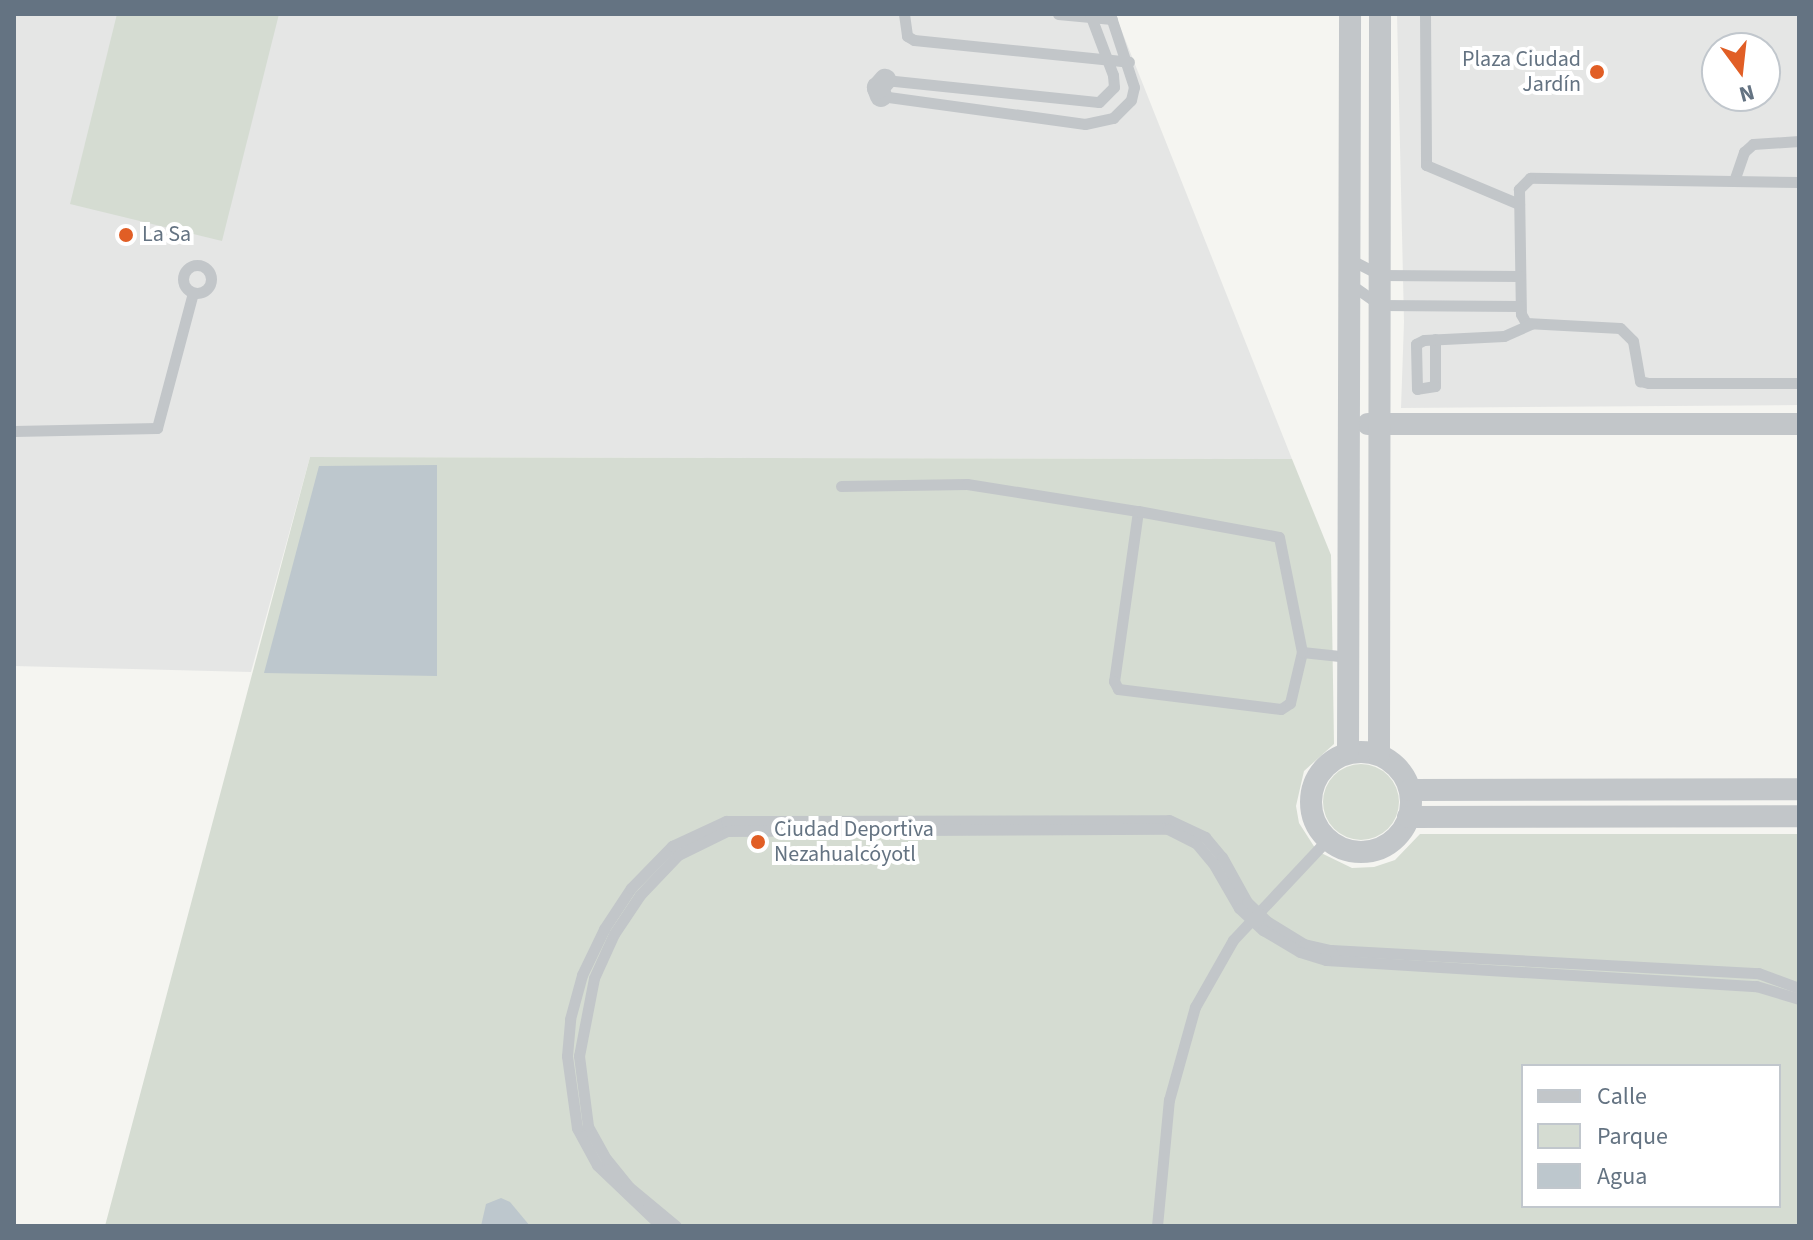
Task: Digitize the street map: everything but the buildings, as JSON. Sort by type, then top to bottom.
[{"type":"street","points":[[1348,752],[1353,286],[1350,14]]},
{"type":"street","points":[[1379,754],[1380,14]]},
{"type":"street","points":[[1351,425],[1799,424]]},
{"type":"street","points":[[1348,752],[1379,754],[1399,768],[1410,790],[1408,817],[1399,834],[1372,851],[1357,852],[1327,840],[1311,814],[1313,783],[1321,769],[1348,752]]},
{"type":"street","points":[[1410,790],[1799,789]]},
{"type":"street","points":[[1408,817],[1799,816]]},
{"type":"lane","points":[[904,14],[907,36],[914,40],[1108,63],[1129,62]]},
{"type":"lane","points":[[1058,14],[1111,17],[1129,62],[1131,100],[1113,118],[1100,122],[883,88],[1089,104],[1099,102],[1114,87],[1091,16]]},
{"type":"lane","points":[[1425,14],[1426,165],[1519,204]]},
{"type":"lane","points":[[1734,181],[1744,152],[1753,144],[1799,141]]},
{"type":"lane","points":[[1799,182],[1530,178],[1520,183],[1519,204],[1522,319],[1531,324],[1620,328],[1633,341],[1640,381],[1799,383]]},
{"type":"lane","points":[[1353,261],[1381,275],[1520,276]]},
{"type":"lane","points":[[1353,286],[1380,305],[1520,306]]},
{"type":"lane","points":[[14,431],[157,428],[193,293]]},
{"type":"lane","points":[[1435,339],[1504,336],[1531,324]]},
{"type":"lane","points":[[841,486],[967,484],[1138,511],[1279,537],[1302,652],[1290,703],[1281,709],[1118,689],[1114,681],[1138,511]]},
{"type":"lane","points":[[1302,652],[1350,657]]},
{"type":"lane","points":[[661,1226],[597,1165],[577,1128],[567,1056],[570,1019],[582,975],[604,929],[631,888],[672,846],[726,821],[1169,820],[1205,837],[1239,908],[1263,930],[1300,952],[1756,986],[1799,999]]},
{"type":"lane","points":[[676,1226],[629,1187],[606,1159],[588,1126],[579,1056],[594,978],[614,934],[640,895],[678,855],[727,831],[1168,829],[1196,843],[1217,860]]},
{"type":"lane","points":[[1157,1226],[1169,1100],[1195,1007],[1233,940],[1327,840]]},
{"type":"lane","points":[[1328,955],[1758,973],[1799,988]]},
{"type":"shaded area","points":[[14,14],[1115,14],[1292,459],[310,457],[251,672],[14,666]]},
{"type":"shaded area","points":[[1397,14],[1799,14],[1799,405],[1401,408],[1404,322]]},
{"type":"green space","points":[[117,14],[279,14],[222,241],[70,204]]},
{"type":"green space","name":"Ciudad Deportiva Nezahualcóyotl","points":[[310,457],[1292,459],[1331,555],[1334,744],[1304,771],[1296,806],[1299,823],[1317,851],[1352,868],[1374,867],[1395,860],[1420,834],[1799,834],[1799,1226],[105,1226]]},
{"type":"green space","points":[[1361,764],[1376,767],[1388,775],[1396,787],[1399,802],[1396,817],[1388,829],[1376,837],[1361,840],[1346,837],[1334,829],[1326,817],[1323,802],[1326,787],[1334,775],[1346,767]]},
{"type":"water","points":[[437,465],[437,676],[264,673],[319,466]]},
{"type":"water","points":[[501,1198],[510,1202],[530,1226],[481,1226],[486,1204]]},
{"type":"place","name":"Plaza Ciudad Jardín","points":[[1597,72]]},
{"type":"place","name":"La Sa","points":[[126,235]]},
{"type":"place","name":"Ciudad Deportiva Nezahualcóyotl","points":[[758,842]]}]
